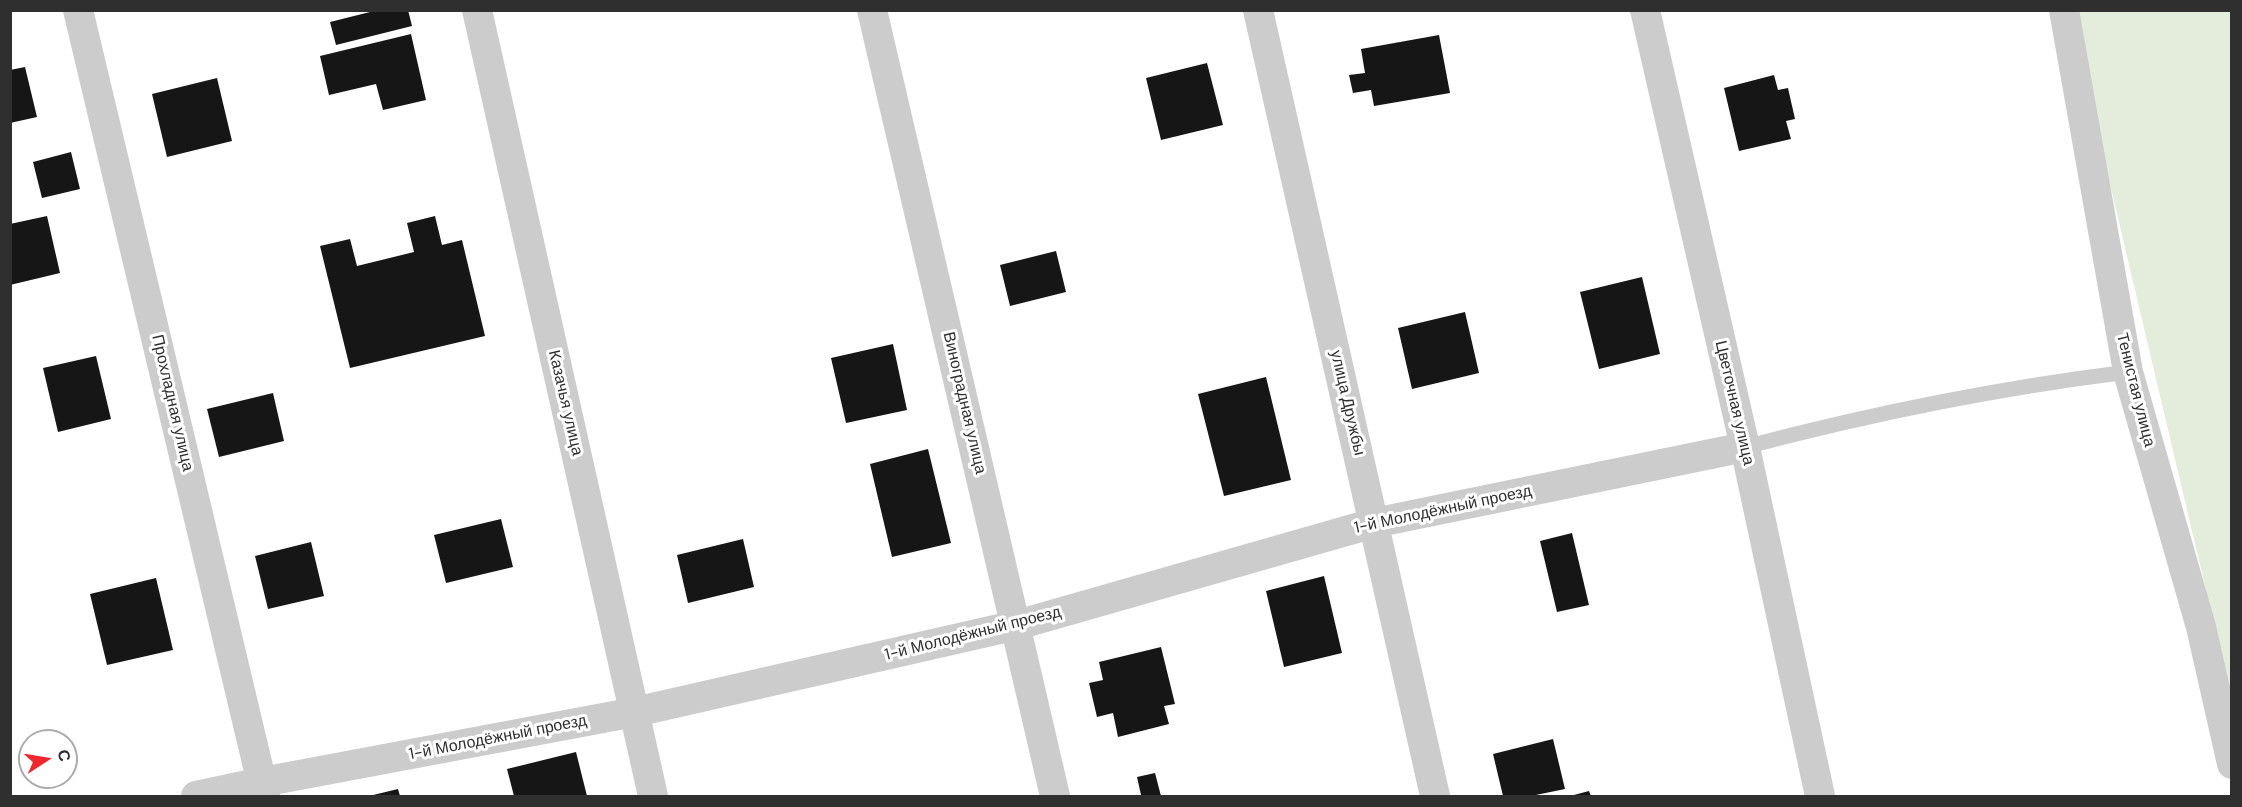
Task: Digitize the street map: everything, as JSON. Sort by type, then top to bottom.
[{"type":"street","name":"Прохладная улица","points":[[78,10],[264,789]]},
{"type":"street","name":"Казачья улица","points":[[477,10],[653,796]]},
{"type":"street","name":"Виноградная улица","points":[[872,10],[1055,796]]},
{"type":"street","name":"улица Дружбы","points":[[1258,10],[1435,796]]},
{"type":"street","name":"Цветочная улица","points":[[1645,10],[1820,796]]},
{"type":"street","name":"Тенистая улица","points":[[2064,10],[2128,372],[2201,627],[2232,764]]},
{"type":"street","name":"1-й Молодёжный проезд","points":[[195,796],[264,789],[634,712],[1017,625],[1374,523],[1744,447]]},
{"type":"lane","points":[[1744,447],[1826,425],[1974,395],[2128,372]]},
{"type":"green space","points":[[2069,11],[2231,11],[2231,696]]},
{"type":"building","points":[[378,10],[408,10],[412,26],[336,45],[330,22]]},
{"type":"building","points":[[411,34],[426,100],[383,110],[376,84],[329,95],[320,56]]},
{"type":"building","points":[[1439,35],[1450,93],[1374,106],[1371,90],[1353,93],[1349,75],[1365,73],[1361,49]]},
{"type":"building","points":[[1207,63],[1223,125],[1161,140],[1146,78]]},
{"type":"building","points":[[25,67],[37,117],[10,123],[10,70]]},
{"type":"building","points":[[1774,75],[1778,90],[1788,88],[1795,119],[1786,121],[1791,139],[1739,151],[1724,88]]},
{"type":"building","points":[[217,78],[232,141],[167,157],[152,94]]},
{"type":"building","points":[[71,152],[80,189],[42,198],[33,162]]},
{"type":"building","points":[[47,216],[60,273],[10,285],[10,224]]},
{"type":"building","points":[[435,216],[442,245],[462,240],[485,336],[350,368],[320,246],[350,239],[357,266],[414,252],[407,223]]},
{"type":"building","points":[[1056,251],[1066,292],[1010,306],[1000,265]]},
{"type":"building","points":[[1642,277],[1660,354],[1599,369],[1580,292]]},
{"type":"building","points":[[1465,312],[1479,373],[1412,389],[1398,328]]},
{"type":"building","points":[[893,344],[907,410],[846,423],[831,358]]},
{"type":"building","points":[[96,356],[111,419],[58,432],[43,368]]},
{"type":"building","points":[[1266,377],[1291,480],[1224,496],[1198,394]]},
{"type":"building","points":[[273,393],[284,441],[219,457],[207,409]]},
{"type":"building","points":[[928,449],[951,543],[892,557],[870,464]]},
{"type":"building","points":[[501,519],[513,567],[446,583],[434,535]]},
{"type":"building","points":[[1572,533],[1589,605],[1557,612],[1540,541]]},
{"type":"building","points":[[743,539],[754,587],[688,603],[677,555]]},
{"type":"building","points":[[311,542],[324,596],[268,609],[255,556]]},
{"type":"building","points":[[1324,576],[1342,653],[1284,667],[1266,591]]},
{"type":"building","points":[[156,578],[173,650],[107,665],[90,594]]},
{"type":"building","points":[[1161,647],[1175,704],[1164,706],[1169,724],[1118,737],[1113,713],[1097,717],[1089,683],[1103,680],[1099,662]]},
{"type":"building","points":[[1553,739],[1565,789],[1531,796],[1503,796],[1493,754]]},
{"type":"building","points":[[576,752],[587,796],[514,796],[507,769]]},
{"type":"building","points":[[1155,773],[1161,796],[1137,796],[1141,795],[1137,777]]},
{"type":"building","points":[[398,789],[400,796],[369,796]]},
{"type":"building","points":[[1589,791],[1591,796],[1570,796]]}]
